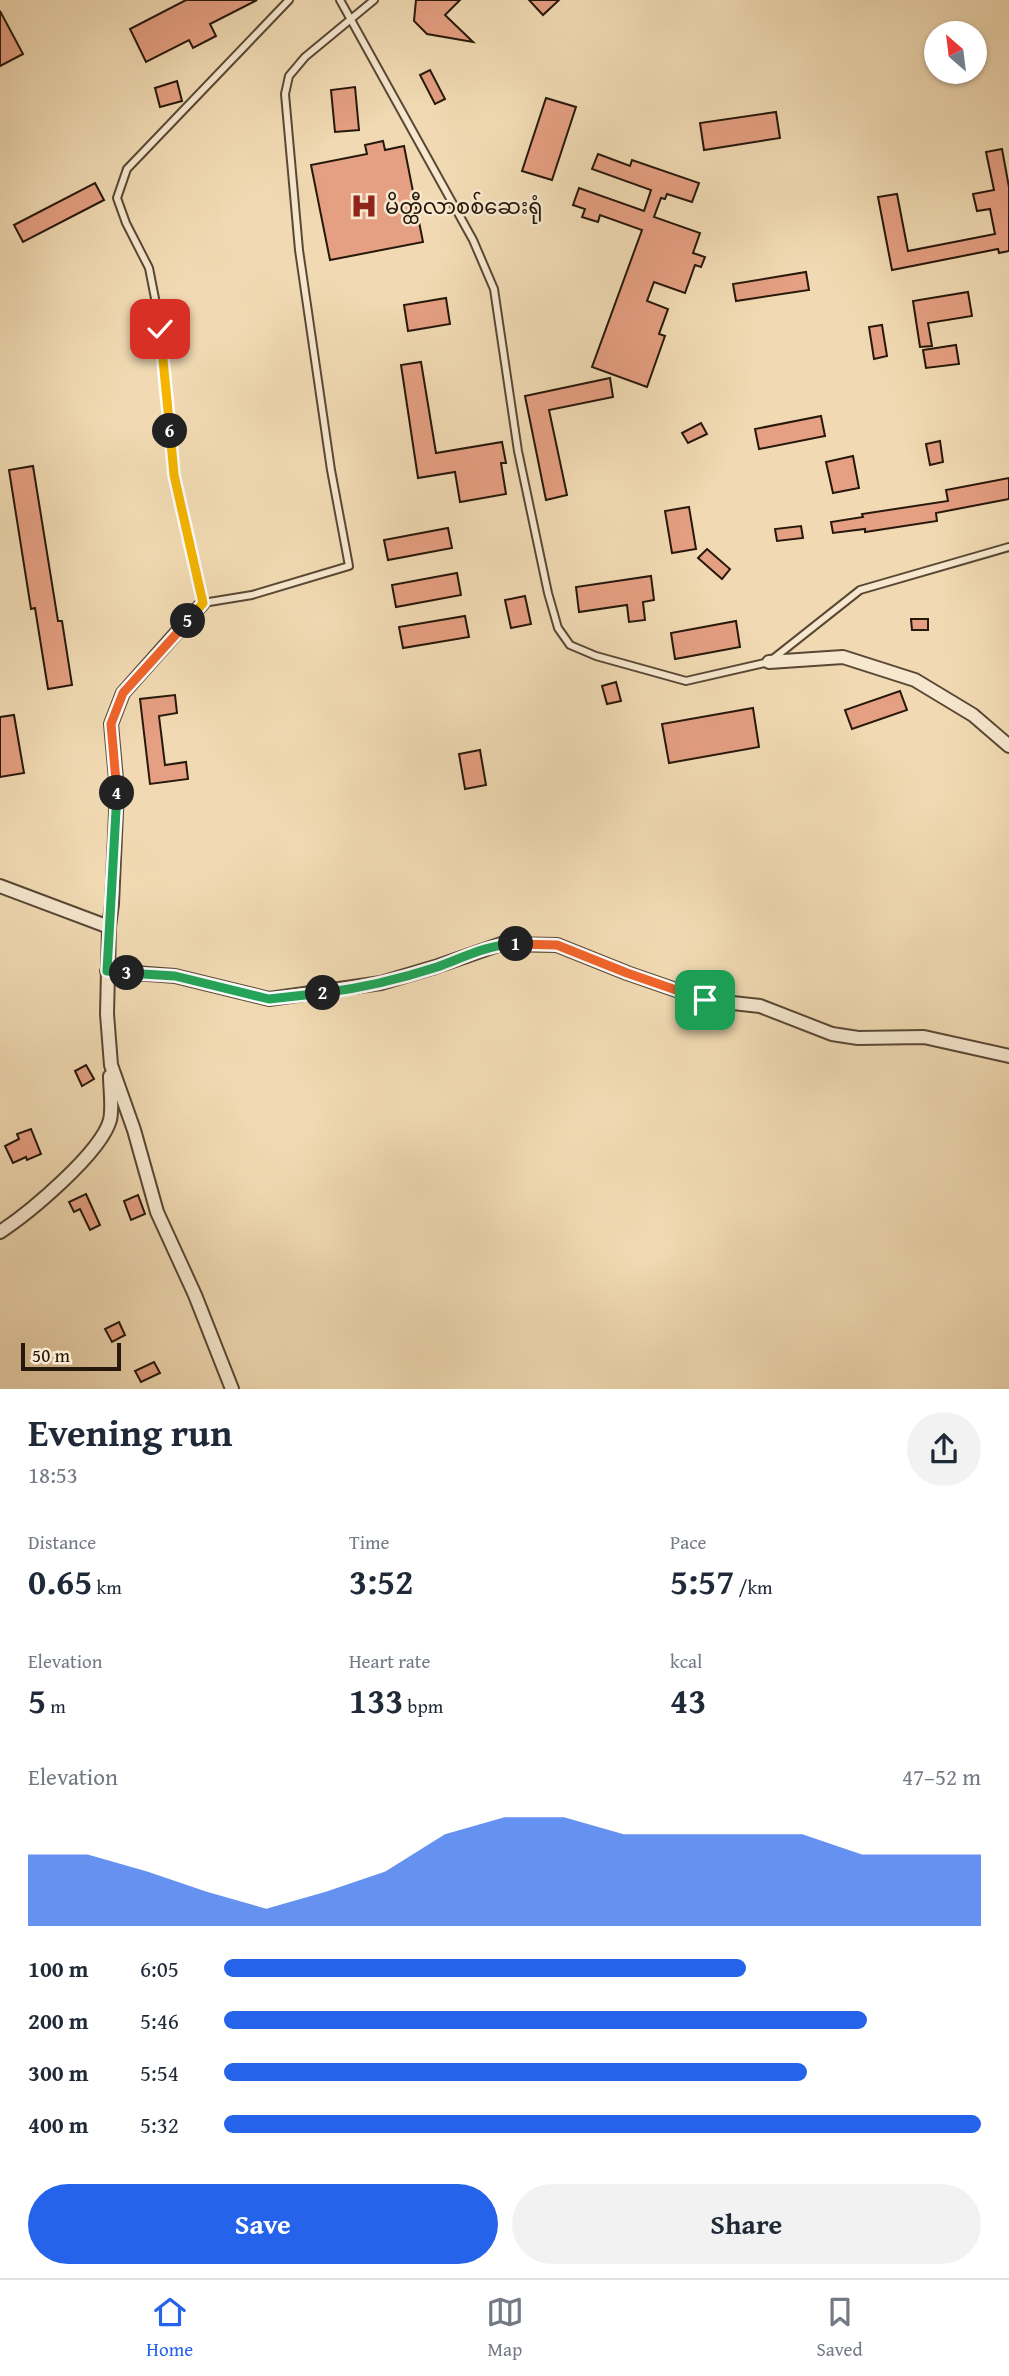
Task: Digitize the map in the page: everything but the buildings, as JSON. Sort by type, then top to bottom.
[{"type":"street","points":[[0,1233],[33,1209],[94,1148],[110,1120],[111,1065],[107,971],[117,790],[111,724],[123,693],[203,603]]},
{"type":"street","points":[[769,662],[843,657],[915,680],[974,715],[1009,746]]},
{"type":"street","points":[[0,886],[109,927]]},
{"type":"street","points":[[107,971],[175,976],[269,999],[381,983],[501,944],[557,945],[705,1000],[760,1006],[832,1034],[858,1038],[924,1037],[1009,1056]]},
{"type":"street","points":[[111,1065],[134,1130],[157,1212],[195,1295],[232,1389]]},
{"type":"lane","points":[[289,0],[127,169],[117,198],[126,223],[149,268],[160,329],[174,475],[203,603],[252,595],[349,566],[331,470],[299,250],[285,94],[289,76],[305,57],[374,0]]},
{"type":"lane","points":[[340,0],[473,240],[494,289],[518,451],[548,593],[558,628],[570,645],[596,656],[686,681],[769,662],[860,590],[1009,547]]},
{"type":"place","name":"မိတ္ထီလာစစ်ဆေးရုံ","points":[[364,206]]},
{"type":"route","points":[[160,329],[174,475],[203,603],[123,693],[111,724],[117,790],[107,971],[175,976],[269,999],[333,992],[381,983],[501,944],[557,945],[705,1000]]}]
